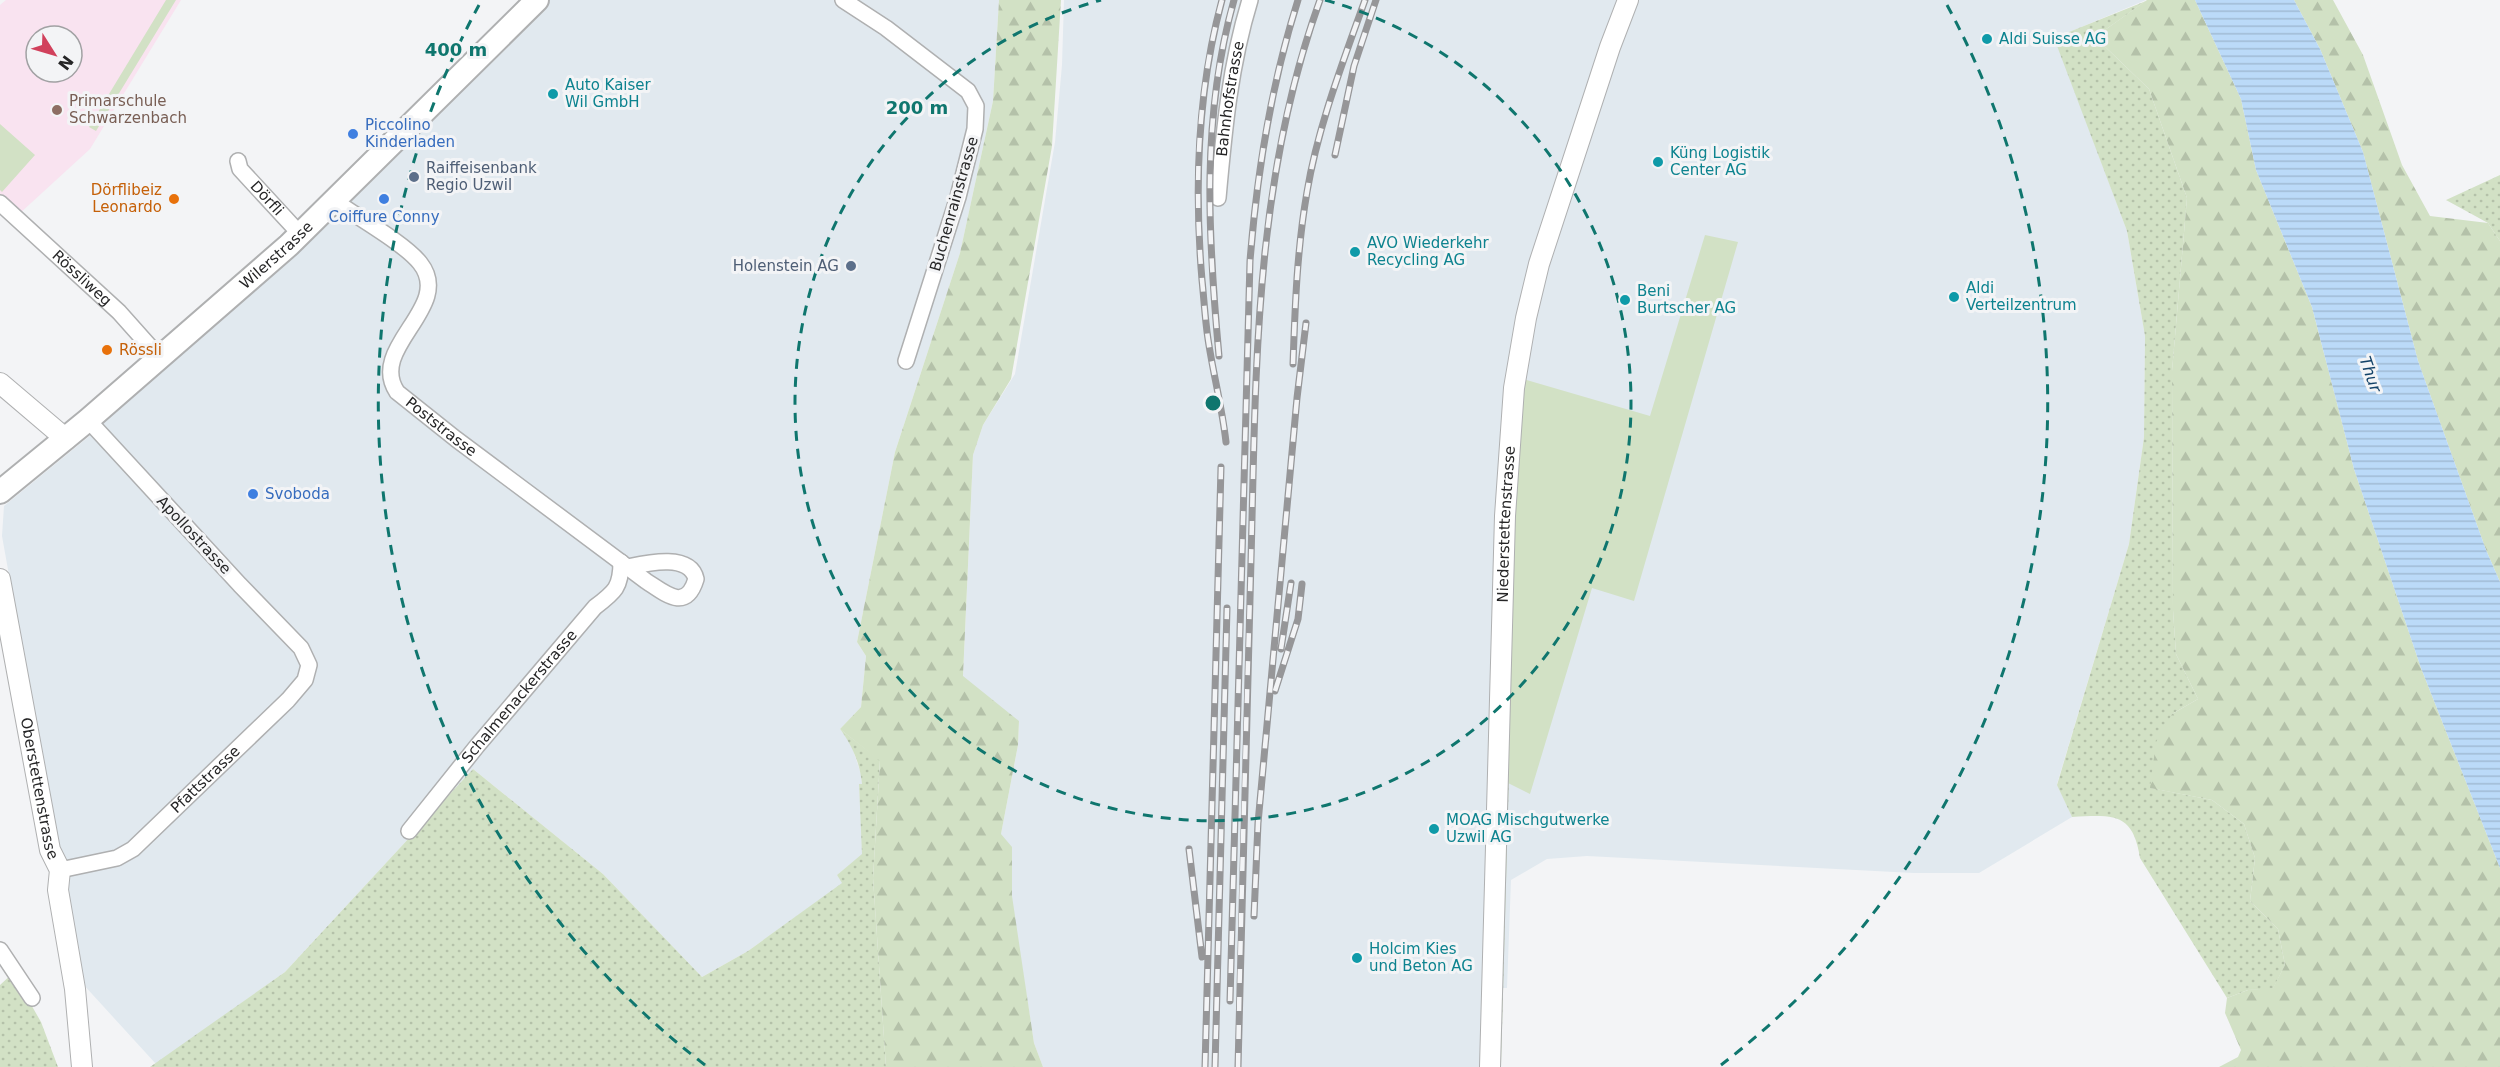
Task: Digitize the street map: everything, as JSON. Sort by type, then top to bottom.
[{"type":"main road","name":"Wilerstrasse","points":[[0,492],[66,439],[300,234],[537,0]]},
{"type":"street","name":"Buchenrainstrasse","points":[[843,0],[886,28],[968,91],[976,106],[975,129],[958,197],[906,361]]},
{"type":"street","name":"Bahnhofstrasse","points":[[1218,198],[1226,109],[1240,33],[1250,0]]},
{"type":"street","name":"Niederstettenstrasse","points":[[1490,1067],[1505,516],[1514,388],[1526,318],[1539,264],[1610,47],[1628,0]]},
{"type":"street","name":"Dörfli","points":[[238,161],[240,169],[300,234]]},
{"type":"street","name":"Poststrasse","points":[[335,201],[408,252],[419,262],[428,278],[429,286],[424,303],[399,345],[390,367],[392,385],[447,433],[624,564]]},
{"type":"street","name":"Rössliweg","points":[[0,203],[119,312],[160,358]]},
{"type":"street","points":[[0,383],[66,439]]},
{"type":"street","name":"Apollostrasse","points":[[88,420],[232,577],[301,648]]},
{"type":"street","name":"Schalmenackerstrasse","points":[[409,831],[477,746],[588,615],[615,592],[624,564]]},
{"type":"street","name":"Oberstettenstrasse","points":[[0,579],[50,850],[60,870],[58,890],[75,989],[78,1043],[82,1067]]},
{"type":"street","name":"Pfattstrasse","points":[[60,870],[117,858],[141,842],[288,700],[305,680],[309,665],[301,648]]},
{"type":"street","points":[[0,950],[32,998]]},
{"type":"shaded area","name":"Primarschule Schwarzenbach","points":[[6,0],[181,0],[90,149],[19,214],[0,198],[0,5]]},
{"type":"shaded area","points":[[537,0],[999,0],[993,101],[960,253],[895,452],[857,642],[866,656],[861,707],[840,729],[851,744],[861,774],[862,784],[859,784],[863,854],[837,875],[843,883],[748,951],[702,977],[603,874],[473,769],[285,972],[156,1064],[82,983],[2,536],[4,506],[92,434],[88,420]]},
{"type":"shaded area","points":[[1064,0],[2146,0],[2055,38],[2127,231],[2145,336],[2144,437],[2129,544],[2057,784],[2072,817],[1979,873],[1914,873],[1587,856],[1547,859],[1511,880],[1507,988],[1493,988],[1490,1067],[1043,1067],[1034,1043],[1001,834],[1018,745],[1019,722],[963,677],[973,455],[983,425],[1015,374],[1055,142],[1062,65]]},
{"type":"green space","points":[[166,0],[176,0],[96,131],[89,127]]},
{"type":"green space","points":[[999,0],[1061,0],[1052,146],[1011,379],[983,425],[973,455],[963,676],[1019,721],[1018,745],[1001,834],[1012,847],[1012,896],[1034,1043],[1043,1067],[886,1067],[873,878],[880,761],[840,729],[861,707],[866,656],[857,642],[895,452],[960,253],[993,101]]},
{"type":"green space","points":[[2147,0],[2195,0],[2241,99],[2256,170],[2312,307],[2354,469],[2421,668],[2500,868],[2500,1067],[2219,1067],[2238,1057],[2241,1050],[2225,1013],[2227,998],[2248,990],[2273,988],[2285,965],[2278,929],[2250,901],[2255,858],[2244,824],[2212,800],[2150,788],[2156,742],[2172,714],[2198,699],[2176,654],[2173,610],[2172,371],[2187,198],[2149,89],[2095,37]]},
{"type":"green space","points":[[2294,0],[2333,0],[2363,55],[2402,165],[2430,216],[2488,223],[2500,241],[2500,582],[2486,550],[2418,361],[2363,152],[2320,49]]},
{"type":"green space","points":[[2146,1],[2095,37],[2149,89],[2187,198],[2172,371],[2173,610],[2176,654],[2198,699],[2172,714],[2151,788],[2212,800],[2244,824],[2255,858],[2250,901],[2278,929],[2285,965],[2273,989],[2248,990],[2227,998],[2140,858],[2137,843],[2126,824],[2110,817],[2072,817],[2057,785],[2129,544],[2144,437],[2145,336],[2127,231],[2054,38]]},
{"type":"green space","points":[[0,124],[35,155],[2,192],[0,190]]},
{"type":"green space","points":[[2500,175],[2500,241],[2488,223],[2446,200]]},
{"type":"green space","points":[[1705,235],[1738,242],[1634,601],[1592,588],[1530,794],[1498,778],[1516,377],[1650,416]]},
{"type":"green space","points":[[1509,614],[1513,629],[1501,1067],[1497,1067]]},
{"type":"green space","points":[[840,729],[880,760],[873,878],[886,1067],[150,1067],[285,972],[473,769],[603,874],[702,977],[748,951],[842,883],[837,875],[862,854],[859,784],[862,784],[861,776],[855,755]]},
{"type":"green space","points":[[13,973],[41,1022],[58,1067],[0,1067],[0,985]]},
{"type":"water","name":"Thur","points":[[2195,0],[2294,0],[2320,49],[2363,152],[2418,361],[2486,550],[2500,582],[2500,868],[2421,668],[2354,469],[2312,307],[2256,170],[2241,99]]},
{"type":"railway","points":[[1222,0],[1207,69],[1200,139],[1198,209],[1207,332],[1226,442]]},
{"type":"railway","points":[[1219,356],[1212,266],[1210,177],[1216,88],[1223,44],[1234,0]]},
{"type":"railway","points":[[1230,1001],[1250,261],[1266,129],[1280,64],[1298,0]]},
{"type":"railway","points":[[1238,1067],[1255,418],[1263,277],[1270,207],[1282,137],[1298,68],[1320,0]]},
{"type":"railway","points":[[1293,364],[1299,256],[1312,167],[1332,94],[1365,0]]},
{"type":"railway","points":[[1335,155],[1354,66],[1376,0]]},
{"type":"railway","points":[[1254,916],[1258,823],[1306,323]]},
{"type":"railway","points":[[1205,1067],[1221,467]]},
{"type":"railway","points":[[1281,649],[1291,583]]},
{"type":"railway","points":[[1275,691],[1298,619],[1302,584]]},
{"type":"railway","points":[[1215,1067],[1227,608]]},
{"type":"railway","points":[[1189,849],[1202,957]]},
{"type":"place","name":"Aldi Suisse AG","points":[[1987,39]]},
{"type":"place","name":"Auto Kaiser Wil GmbH","points":[[553,94]]},
{"type":"place","name":"Primarschule Schwarzenbach","points":[[57,110]]},
{"type":"place","name":"Piccolino Kinderladen","points":[[353,134]]},
{"type":"place","name":"Küng Logistik Center AG","points":[[1658,162]]},
{"type":"place","name":"Raiffeisenbank Regio Uzwil","points":[[414,177]]},
{"type":"place","name":"Dörflibeiz Leonardo","points":[[174,199]]},
{"type":"place","name":"Coiffure Conny","points":[[384,199]]},
{"type":"place","name":"AVO Wiederkehr Recycling AG","points":[[1355,252]]},
{"type":"place","name":"Holenstein AG","points":[[851,266]]},
{"type":"place","name":"Aldi Verteilzentrum","points":[[1954,297]]},
{"type":"place","name":"Beni Burtscher AG","points":[[1625,300]]},
{"type":"place","name":"Rössli","points":[[107,350]]},
{"type":"place","name":"Svoboda","points":[[253,494]]},
{"type":"place","name":"MOAG Mischgutwerke Uzwil AG","points":[[1434,829]]},
{"type":"place","name":"Holcim Kies und Beton AG","points":[[1357,958]]}]
